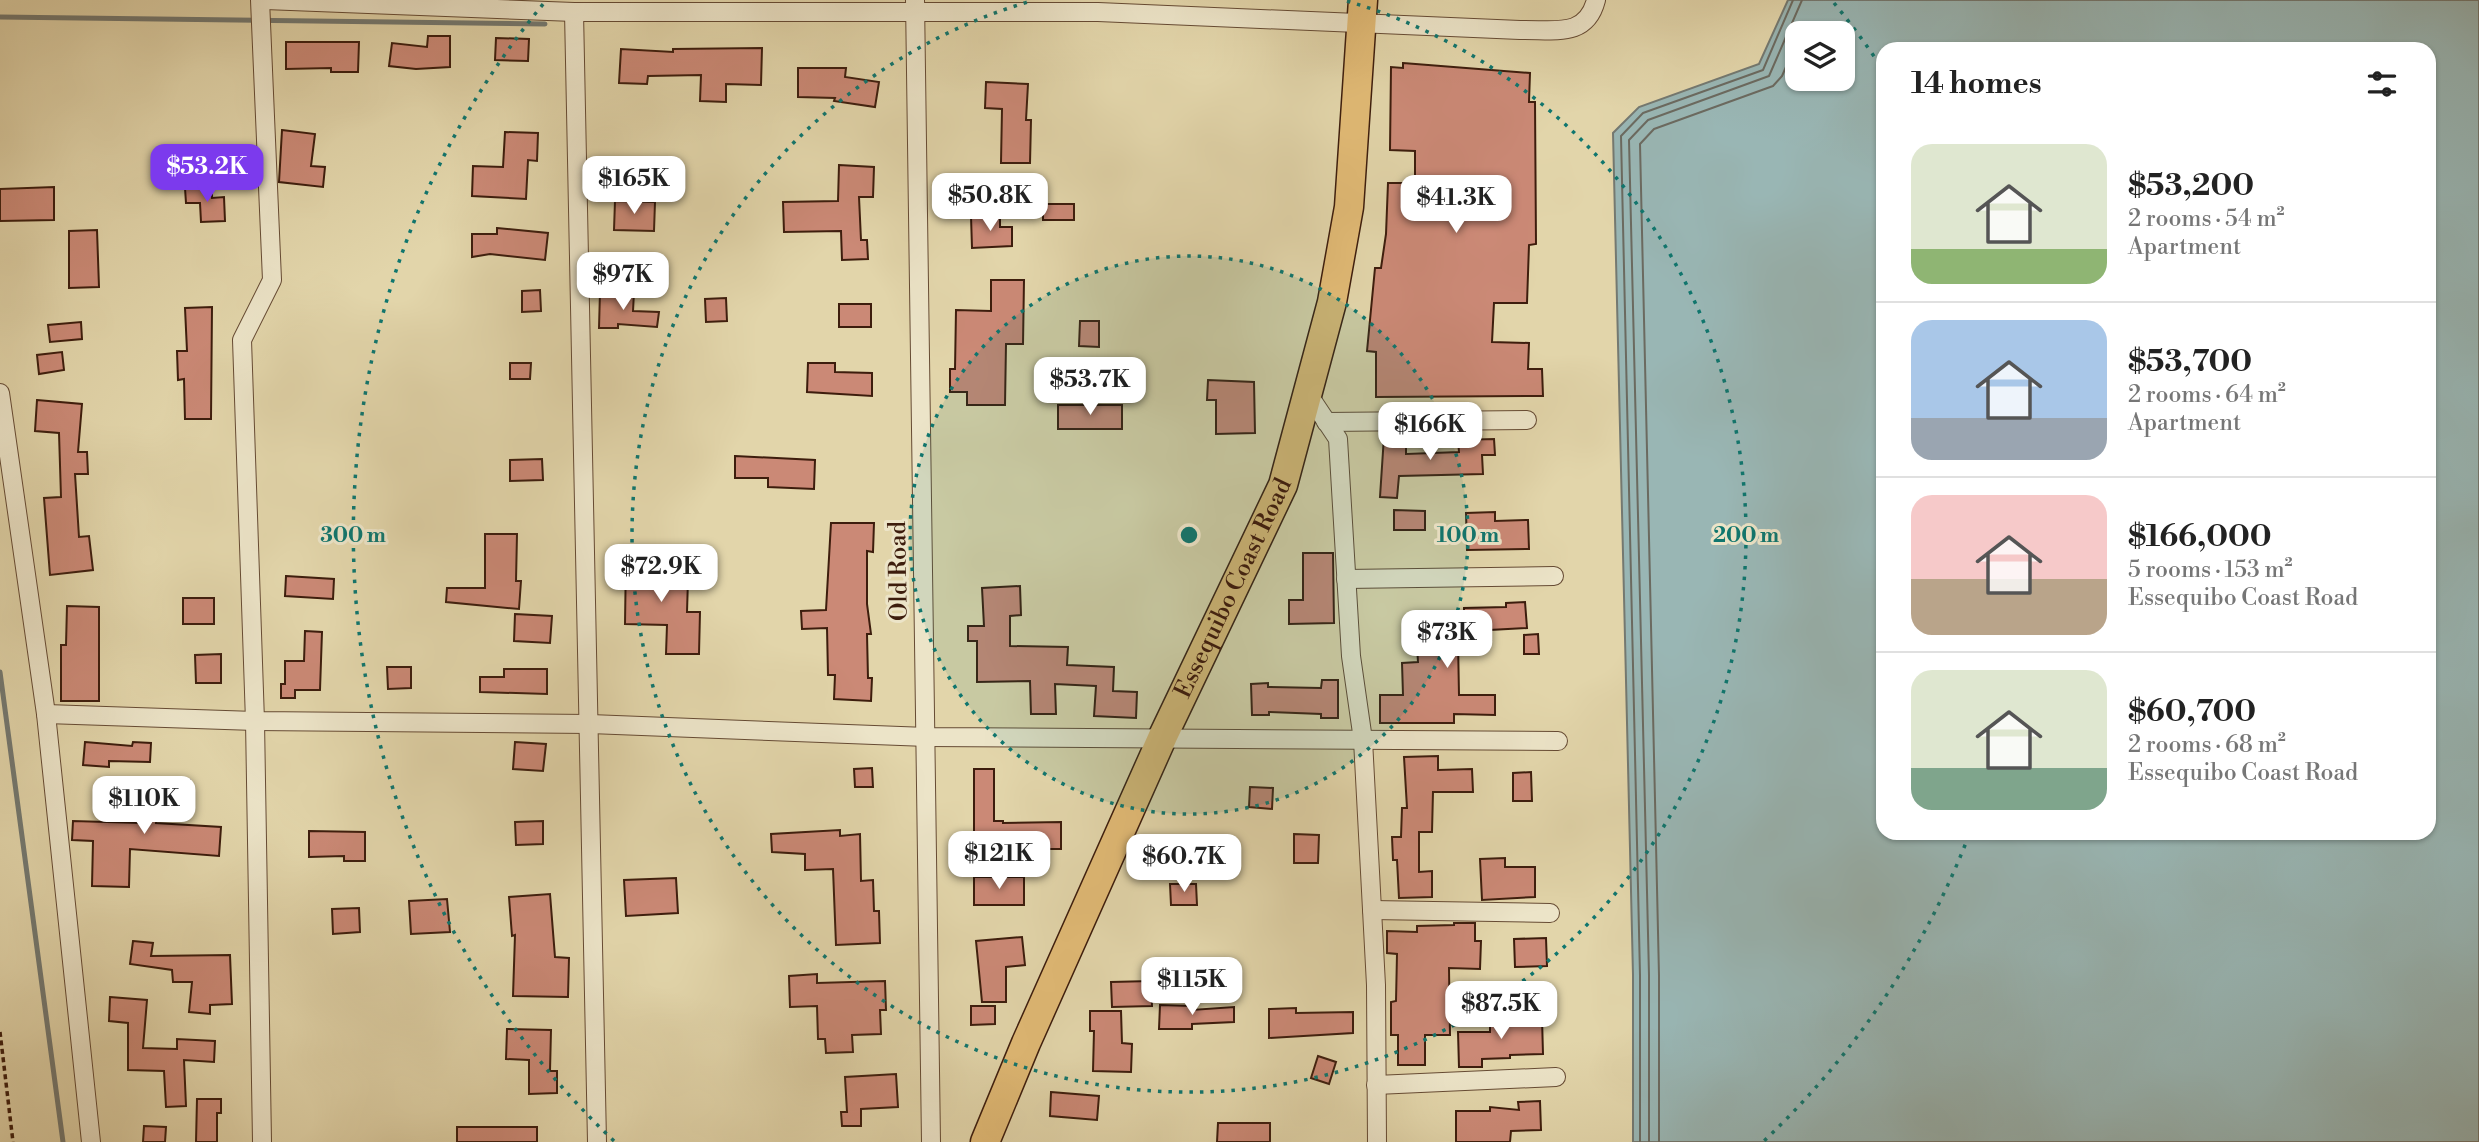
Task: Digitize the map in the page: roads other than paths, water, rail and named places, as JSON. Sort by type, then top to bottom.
[{"type":"main road","name":"Essequibo Coast Road","points":[[985,1142],[1026,1043],[1163,736],[1283,485],[1332,302],[1349,207],[1363,11]]},
{"type":"street","points":[[262,1142],[255,721],[242,340],[272,280],[262,3],[573,12],[915,6],[1363,11],[1520,30],[1573,29],[1590,18],[1596,0]]},
{"type":"street","name":"Old Road","points":[[915,6],[931,1142]]},
{"type":"street","points":[[573,12],[597,1142]]},
{"type":"street","points":[[0,393],[46,714],[91,1142]]},
{"type":"street","points":[[1308,394],[1338,439],[1351,656],[1363,740],[1372,910],[1377,1142]]},
{"type":"street","points":[[1326,422],[1527,419]]},
{"type":"street","points":[[1346,579],[1553,576]]},
{"type":"street","points":[[46,714],[255,721],[590,724],[927,737],[1163,736],[1558,741]]},
{"type":"street","points":[[1372,910],[1550,913]]},
{"type":"street","points":[[1376,1085],[1556,1077]]},
{"type":"water","points":[[1788,0],[2479,0],[2479,1142],[1633,1142],[1633,975],[1613,133],[1639,107],[1759,64]]},
{"type":"waterway","points":[[0,17],[545,24]]},
{"type":"waterway","points":[[0,672],[63,1142]]}]
